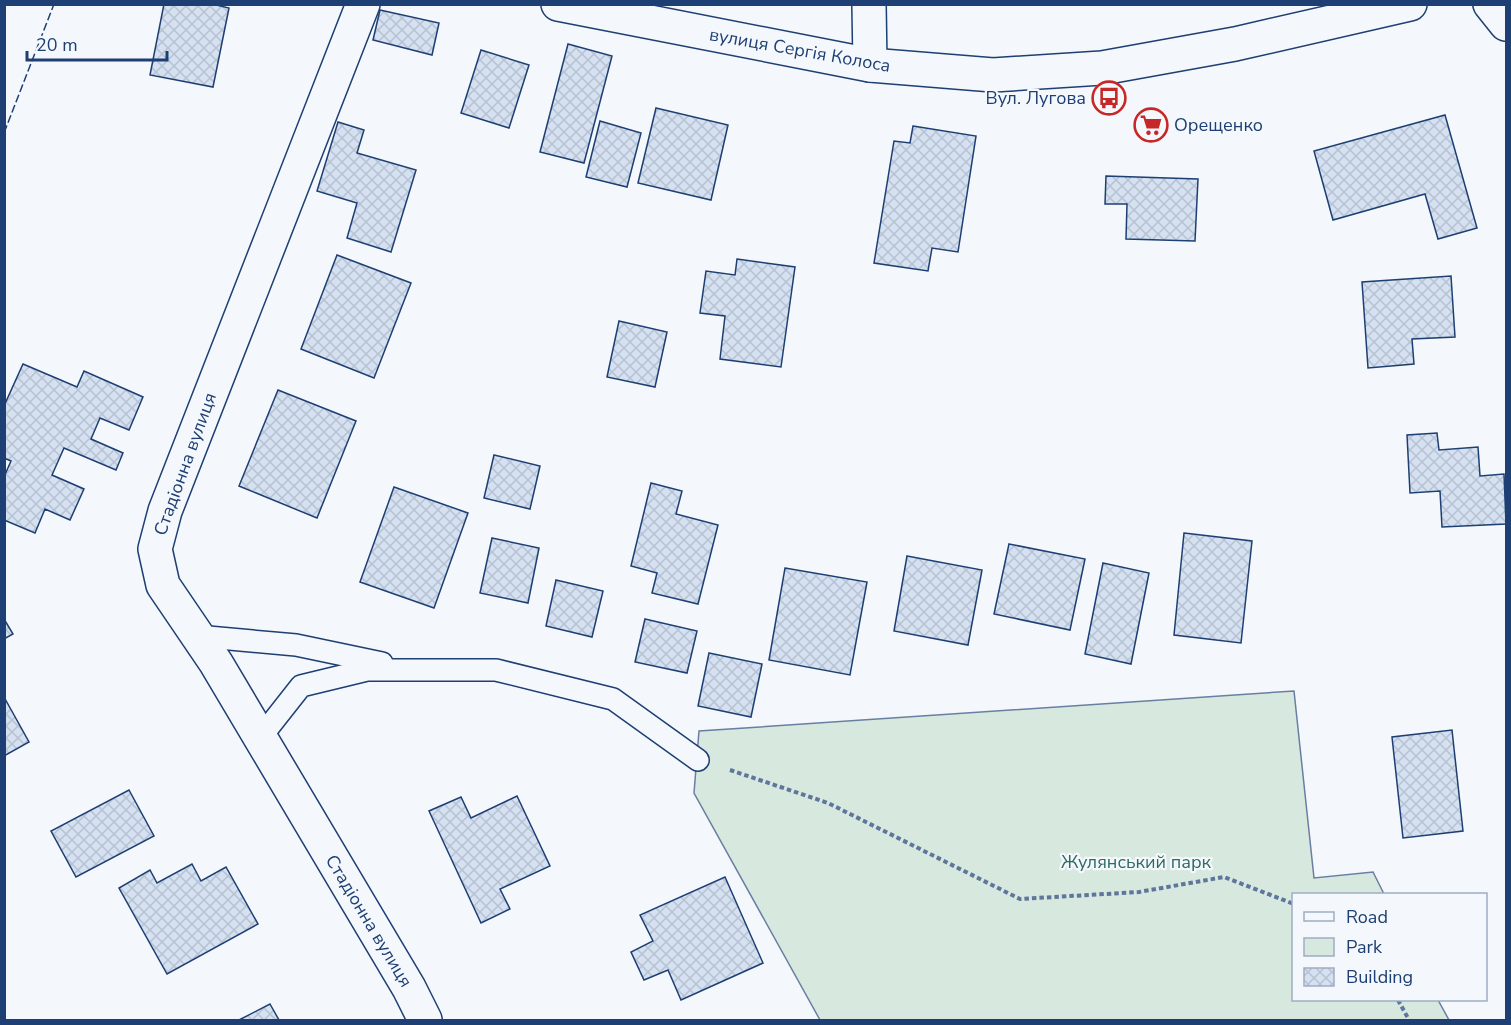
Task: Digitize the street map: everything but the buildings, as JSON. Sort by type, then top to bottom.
[{"type":"street","name":"Стадіонна вулиця","points":[[363,4],[169,500],[155,549],[163,585],[216,663],[409,988],[425,1020]]},
{"type":"street","name":"вулиця Сергія Колоса","points":[[558,4],[870,65],[993,75],[1102,68],[1235,44],[1362,9],[1410,4]]},
{"type":"street","points":[[869,4],[870,65]]},
{"type":"street","points":[[1490,4],[1506,24]]},
{"type":"lane","points":[[197,636],[296,645],[412,670]]},
{"type":"lane","points":[[260,738],[301,686],[367,670],[496,670],[613,699],[698,760]]},
{"type":"path","points":[[698,760],[828,802],[1020,899],[1139,892],[1224,877],[1292,904]]},
{"type":"path","points":[[1399,1001],[1409,1020]]},
{"type":"green space","name":"Жулянський парк","points":[[1294,691],[1314,878],[1373,872],[1384,893],[1292,893],[1292,1001],[1439,1001],[1449,1020],[820,1020],[694,793],[699,731]]},
{"type":"fence","points":[[4,133],[54,4]]},
{"type":"place","name":"Вул. Лугова","points":[[1109,98]]},
{"type":"place","name":"Орещенко","points":[[1151,125]]}]
